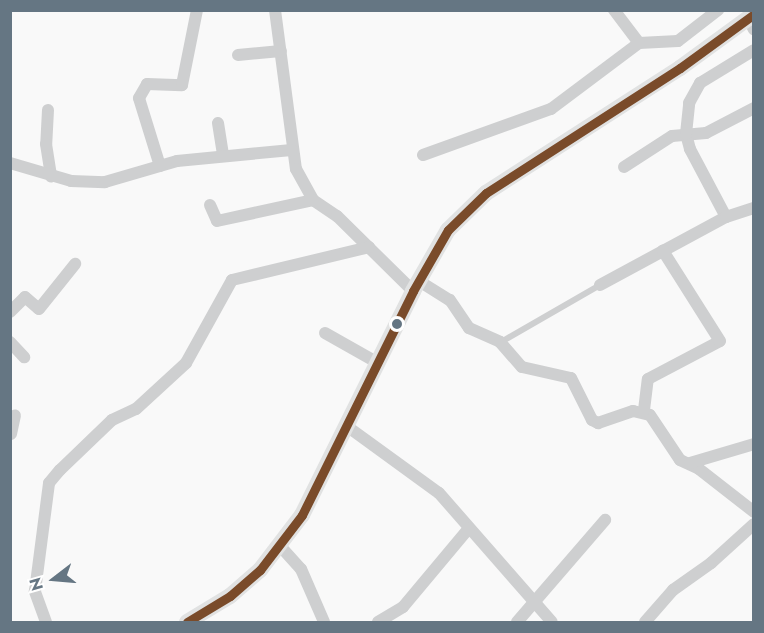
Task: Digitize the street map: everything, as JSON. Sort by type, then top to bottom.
[{"type":"street","points":[[160,166],[139,98],[147,84],[182,85],[197,10]]},
{"type":"street","points":[[275,10],[291,150],[296,169],[313,200],[337,216],[369,247],[416,286],[450,300],[469,328],[500,342],[522,367],[571,378],[592,420],[598,423],[644,410]]},
{"type":"street","points":[[614,10],[639,43]]},
{"type":"street","points":[[423,155],[551,109],[639,43],[678,41],[718,10]]},
{"type":"street","points":[[187,622],[230,596],[280,547],[302,515],[348,427],[416,286],[448,230],[486,193],[752,21]]},
{"type":"street","points":[[726,217],[686,134],[689,103],[700,83],[753,50]]},
{"type":"street","points":[[238,55],[281,51]]},
{"type":"street","points":[[624,167],[672,136],[706,133],[753,108]]},
{"type":"street","points":[[48,110],[51,177]]},
{"type":"street","points":[[219,123],[222,156]]},
{"type":"street","points":[[10,163],[51,177],[105,182],[160,166],[222,156],[291,150]]},
{"type":"street","points":[[210,206],[217,222],[313,200]]},
{"type":"street","points":[[600,285],[726,217],[752,212]]},
{"type":"street","points":[[46,622],[34,591],[49,483],[60,470],[112,420],[136,409],[186,363],[232,280],[369,247]]},
{"type":"street","points":[[663,251],[720,341],[648,380],[644,410],[680,460],[690,463],[753,512]]},
{"type":"street","points":[[10,312],[25,297],[39,309],[75,264]]},
{"type":"street","points":[[325,333],[378,363]]},
{"type":"street","points":[[10,342],[24,357]]},
{"type":"street","points":[[11,434],[15,415]]},
{"type":"street","points":[[348,427],[439,494],[552,622]]},
{"type":"street","points":[[690,463],[753,444]]},
{"type":"street","points":[[518,622],[605,520]]},
{"type":"street","points":[[645,622],[673,590],[711,564],[753,524]]},
{"type":"street","points":[[378,622],[403,608],[469,528]]},
{"type":"street","points":[[280,547],[301,569],[324,622]]},
{"type":"lane","points":[[500,342],[600,285]]},
{"type":"transit line","points":[[187,622],[230,596],[260,570],[302,515],[413,291],[448,230],[486,193],[680,68],[754,14]]}]
